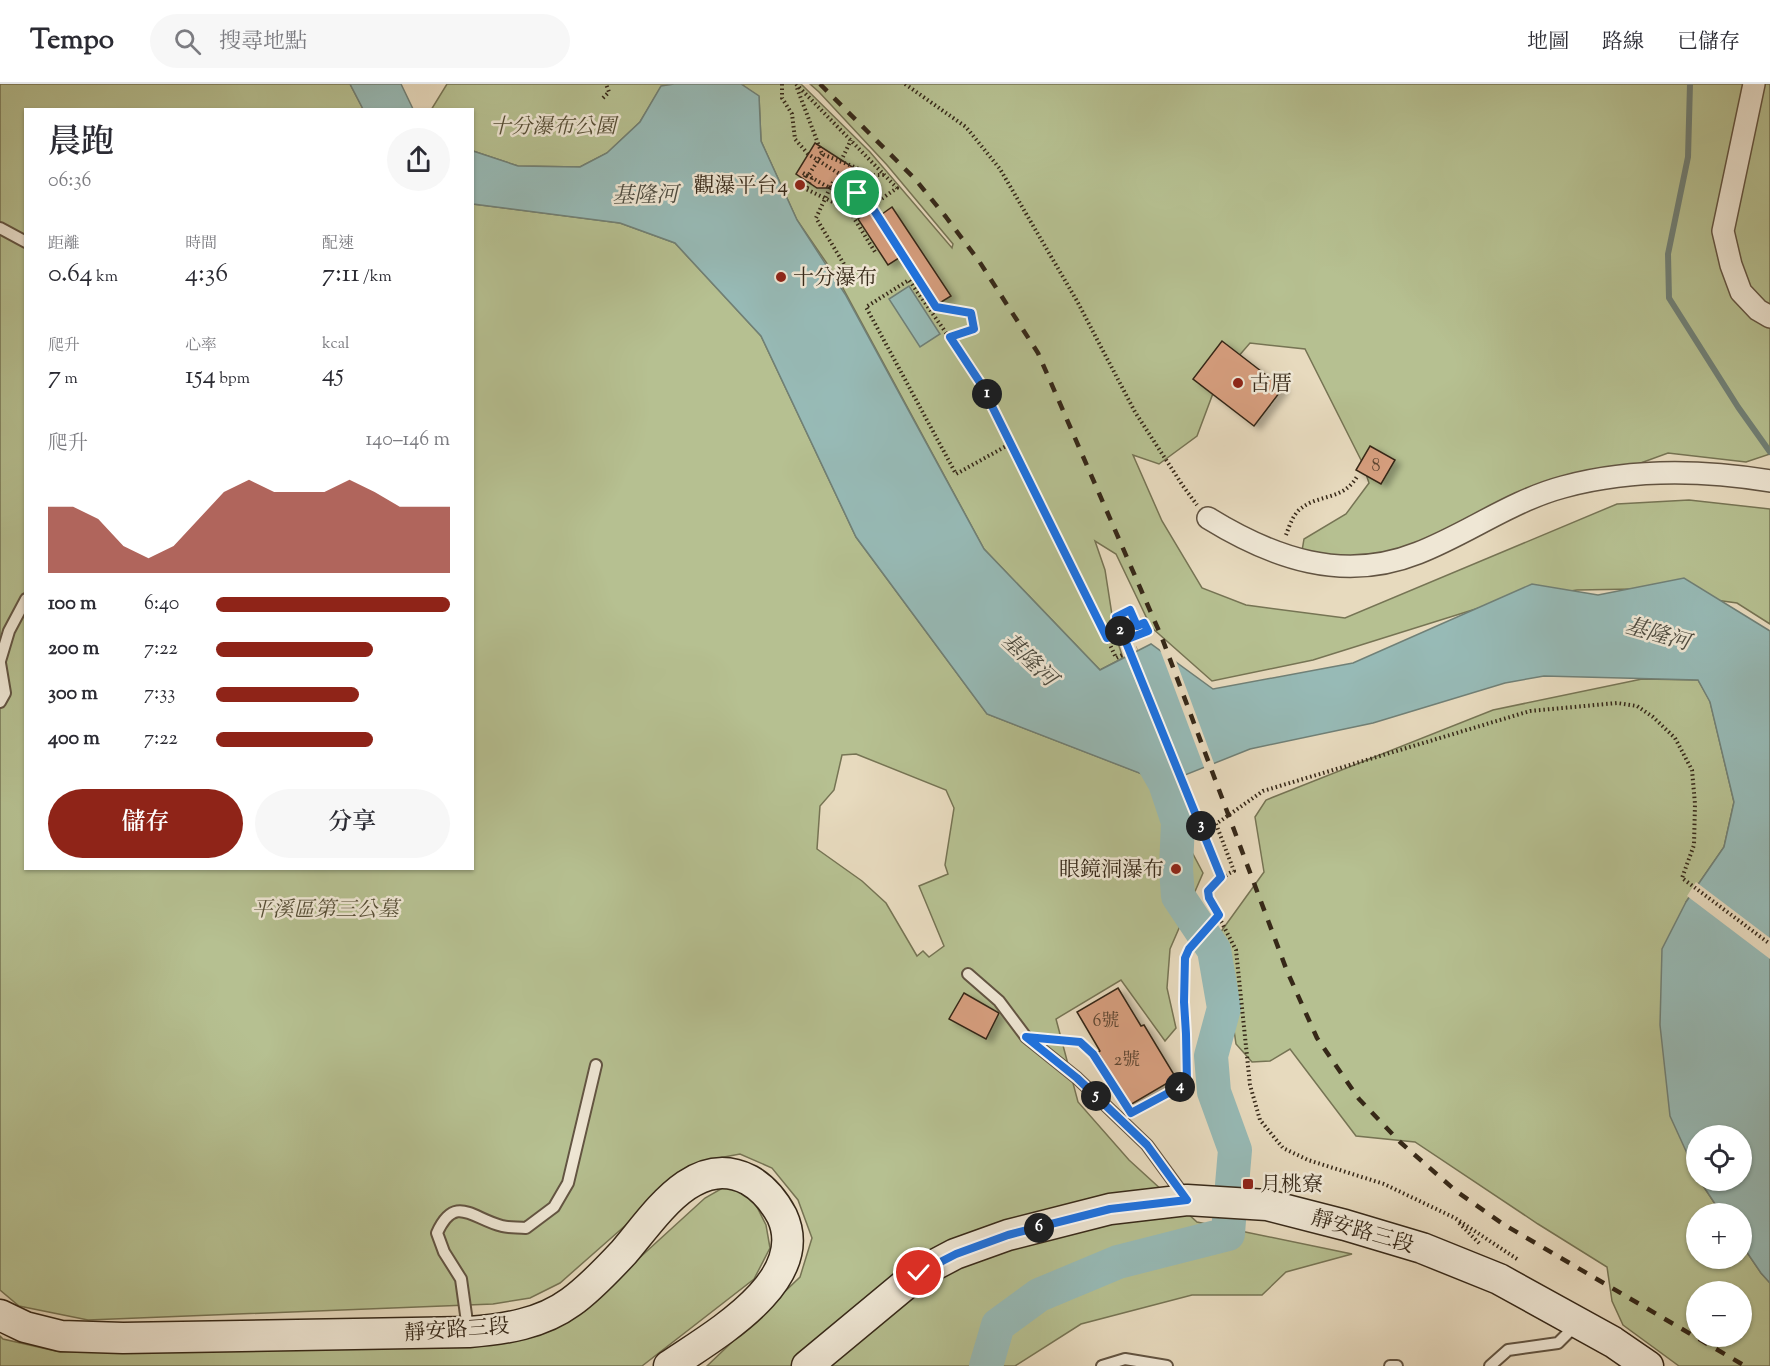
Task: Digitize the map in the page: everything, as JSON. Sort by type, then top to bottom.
[{"type":"main road","name":"靜安路三段","points":[[0,1315],[25,1327],[61,1336],[123,1338],[469,1332],[502,1329],[542,1319],[572,1302],[622,1253],[667,1200],[699,1178],[720,1172],[740,1175],[760,1186],[776,1203],[789,1239],[782,1266],[769,1288],[750,1309],[669,1366]]},
{"type":"main road","name":"靜安路三段","points":[[807,1366],[919,1273],[956,1254],[1008,1235],[1110,1209],[1187,1200],[1267,1205],[1422,1248],[1499,1279],[1613,1342],[1648,1366]]},
{"type":"street","points":[[1754,84],[1723,231],[1731,265],[1741,292],[1758,310],[1770,317]]},
{"type":"street","points":[[1208,518],[1233,534],[1280,553],[1311,563],[1341,568],[1383,564],[1418,554],[1522,503],[1562,488],[1615,478],[1671,474],[1735,475],[1770,481]]},
{"type":"lane","points":[[0,228],[24,241]]},
{"type":"lane","points":[[0,702],[5,693],[0,662],[9,631],[24,603]]},
{"type":"lane","points":[[968,974],[999,1001],[1026,1037],[1077,1078],[1147,1145],[1187,1200]]},
{"type":"lane","points":[[469,1332],[461,1279],[444,1252],[437,1233],[439,1227],[442,1221],[453,1212],[469,1211],[502,1226],[526,1228],[554,1207],[568,1183],[596,1065]]},
{"type":"lane","points":[[1490,1366],[1508,1350],[1558,1343],[1578,1323]]},
{"type":"lane","points":[[1102,1366],[1125,1359],[1167,1366]]},
{"type":"lane","points":[[1390,1366],[1397,1366]]},
{"type":"path","points":[[603,98],[609,92],[606,84]]},
{"type":"path","points":[[782,84],[782,98],[792,114],[795,139],[808,154],[857,185],[936,307],[971,313],[974,329],[950,337]]},
{"type":"path","points":[[796,84],[897,188],[870,207]]},
{"type":"path","points":[[796,84],[822,153],[874,175],[884,175]]},
{"type":"path","points":[[905,84],[966,127],[999,169],[1077,301],[1135,411],[1183,486],[1208,518]]},
{"type":"path","points":[[841,162],[851,140]]},
{"type":"path","points":[[804,174],[808,176],[822,153]]},
{"type":"path","points":[[804,174],[810,177],[819,161]]},
{"type":"path","points":[[804,174],[831,188]]},
{"type":"path","points":[[800,185],[804,174]]},
{"type":"path","points":[[812,178],[806,189],[849,210],[875,252]]},
{"type":"path","points":[[848,268],[816,218],[834,180],[857,193],[861,190]]},
{"type":"path","points":[[851,213],[867,201]]},
{"type":"path","points":[[1010,444],[956,474],[866,307],[909,280],[981,384],[1116,658],[1137,648]]},
{"type":"path","points":[[1280,553],[1292,519],[1299,510],[1309,504],[1344,492],[1353,484],[1358,475]]},
{"type":"path","points":[[1107,638],[1121,633],[1116,617],[1130,610],[1137,626],[1144,623],[1148,631],[1125,640],[1221,877]]},
{"type":"path","points":[[1525,1264],[1455,1218],[1384,1184],[1308,1160],[1283,1148],[1260,1120],[1250,1085],[1236,950],[1209,898],[1208,891],[1221,877],[1234,871],[1216,824],[1263,791],[1530,711],[1617,704],[1637,706],[1653,717],[1675,738],[1692,770],[1695,804],[1694,845],[1682,878],[1770,944]]},
{"type":"path","points":[[1026,1037],[1080,1042],[1093,1054],[1131,1113],[1187,1083],[1183,983],[1185,958],[1189,949],[1219,915]]},
{"type":"green space","name":"平溪區第三公墓","points":[[0,84],[350,84],[362,108],[24,108],[24,870],[474,870],[474,204],[620,223],[675,243],[761,336],[856,537],[987,714],[1153,778],[1203,873],[1170,949],[1167,988],[1176,1028],[1165,1041],[1121,980],[1056,1019],[1078,1102],[1129,1160],[1197,1222],[1352,1254],[1286,1272],[1262,1295],[1192,1295],[1081,1324],[1015,1366],[707,1366],[800,1277],[812,1238],[798,1200],[772,1168],[740,1154],[708,1160],[635,1217],[560,1283],[530,1298],[493,1304],[88,1320],[19,1306],[0,1290]],"holes":[[[856,754],[946,790],[954,808],[945,865],[948,874],[919,886],[944,946],[929,957],[923,951],[917,956],[886,903],[862,881],[817,849],[820,806],[834,790],[842,755]]]},
{"type":"green space","name":"十分瀑布公園","points":[[447,84],[674,84],[661,87],[640,122],[607,153],[580,167],[518,166],[474,151],[474,108],[432,108]]},
{"type":"green space","points":[[741,84],[801,84],[870,152],[952,248],[953,244],[887,165],[810,84],[1770,84],[1770,454],[1746,462],[1668,453],[1572,488],[1394,569],[1346,577],[1299,569],[1304,539],[1346,514],[1369,483],[1362,462],[1305,349],[1250,343],[1218,380],[1197,436],[1159,464],[1133,455],[1162,521],[1202,588],[1246,605],[1345,618],[1617,504],[1689,500],[1770,509],[1770,624],[1737,603],[1635,589],[1577,590],[1498,602],[1313,660],[1212,681],[1151,627],[1116,554],[1095,541],[1105,570],[1115,634],[1123,658],[1100,670],[984,549],[839,281],[797,220],[761,141],[759,97]]},
{"type":"green space","points":[[1642,679],[1698,680],[1710,701],[1734,802],[1724,847],[1686,902],[1694,1125],[1686,1125],[1686,1191],[1707,1191],[1714,1203],[1686,1203],[1686,1269],[1752,1269],[1752,1260],[1770,1283],[1770,1366],[1679,1366],[1623,1325],[1612,1301],[1607,1267],[1415,1142],[1356,1136],[1290,1049],[1270,1061],[1252,1062],[1236,1044],[1220,933],[1264,872],[1255,817],[1266,800],[1493,710]]},
{"type":"green space","points":[[726,1186],[751,1195],[766,1225],[770,1248],[754,1279],[642,1366],[0,1366],[0,1336],[3,1339],[60,1352],[500,1337],[590,1303],[705,1198]]},
{"type":"water","points":[[350,84],[401,84],[413,108],[362,108]]},
{"type":"water","name":"基隆河","points":[[741,84],[759,96],[761,141],[797,220],[845,294],[984,549],[1100,670],[1151,644],[1213,689],[1353,663],[1532,584],[1598,595],[1684,578],[1770,631],[1770,1283],[1752,1260],[1752,1203],[1714,1203],[1707,1191],[1752,1191],[1752,1125],[1686,1125],[1686,1151],[1670,1116],[1660,1025],[1662,949],[1686,902],[1724,847],[1734,802],[1710,702],[1698,680],[1544,676],[1505,683],[1373,723],[1250,749],[1165,783],[987,714],[856,537],[761,336],[675,243],[620,223],[474,204],[474,151],[518,166],[580,167],[607,153],[640,122],[661,86]]},
{"type":"water","points":[[909,286],[940,334],[920,347],[889,299]]},
{"type":"pier","points":[[1159,647],[1175,658],[1215,766],[1205,770]]},
{"type":"pier","points":[[1133,650],[1185,778],[1177,781],[1124,654]]},
{"type":"pier","points":[[1696,882],[1770,938],[1770,959],[1687,896]]},
{"type":"building","points":[[815,143],[860,172],[852,186],[842,180],[828,188],[817,188],[796,174]]},
{"type":"building","points":[[892,207],[951,296],[938,304],[905,254],[888,265],[858,219],[870,211],[875,219]]},
{"type":"building","name":"古厝","points":[[1222,341],[1283,388],[1254,426],[1193,379]]},
{"type":"building","points":[[1370,446],[1395,460],[1381,484],[1356,470]]},
{"type":"building","points":[[1118,988],[1141,1026],[1144,1025],[1176,1078],[1130,1105],[1077,1012]]},
{"type":"building","points":[[964,993],[999,1013],[986,1039],[949,1019]]},
{"type":"waterway","points":[[1690,84],[1688,157],[1668,254],[1669,298],[1738,407],[1770,452]]},
{"type":"waterway","points":[[1142,743],[1165,783],[1178,822],[1176,869],[1178,896],[1214,950],[1224,1008],[1211,1056],[1214,1092],[1235,1150],[1232,1185]]},
{"type":"waterway","points":[[986,1366],[998,1325],[1039,1295],[1118,1262],[1228,1234],[1229,1220]]},
{"type":"railway","points":[[820,84],[915,179],[946,217],[979,261],[1038,353],[1162,638],[1287,971],[1317,1038],[1359,1099],[1400,1142],[1456,1191],[1503,1224],[1745,1366]]},
{"type":"place","name":"觀瀑平台4","points":[[800,185]]},
{"type":"place","name":"十分瀑布","points":[[781,277]]},
{"type":"place","name":"古厝","points":[[1238,383]]},
{"type":"place","name":"眼鏡洞瀑布","points":[[1176,869]]},
{"type":"place","name":"月桃寮","points":[[1248,1184]]},
{"type":"route","points":[[857,193],[861,190],[936,307],[971,313],[974,329],[950,337],[981,384],[1107,638],[1121,633],[1116,617],[1130,610],[1137,626],[1144,623],[1148,631],[1125,640],[1221,877],[1208,891],[1209,898],[1219,915],[1189,949],[1185,958],[1183,983],[1187,1083],[1131,1113],[1093,1054],[1080,1042],[1026,1037],[1077,1078],[1147,1145],[1187,1200],[1110,1209],[1008,1235],[956,1254],[919,1273]]}]
